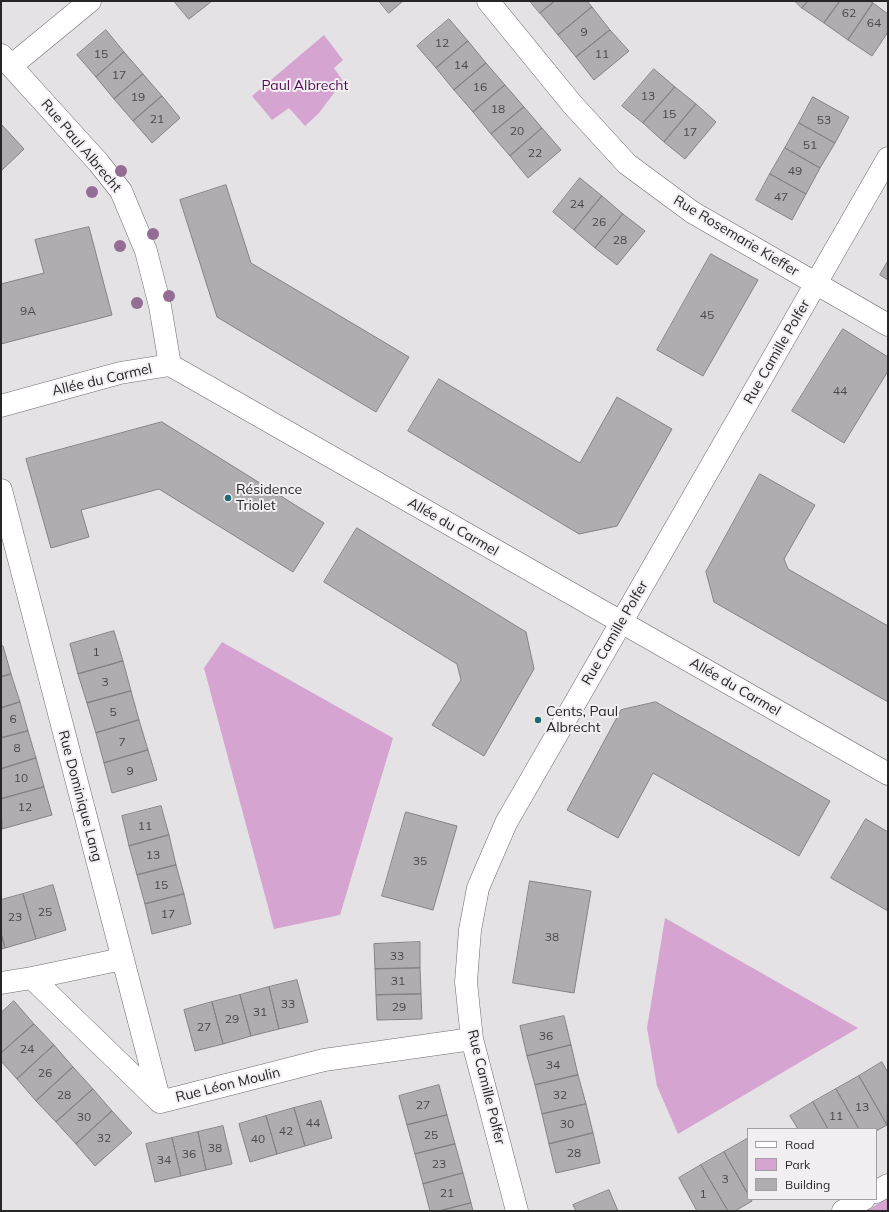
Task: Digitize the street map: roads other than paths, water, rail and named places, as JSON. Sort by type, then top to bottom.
[{"type":"street","points":[[6,60],[90,1]]},
{"type":"street","name":"Rue Rosemarie Kieffer","points":[[488,1],[572,104],[627,164],[692,212],[888,325]]},
{"type":"street","name":"Rue Paul Albrecht","points":[[6,60],[98,162],[121,191],[146,251],[160,306],[170,365]]},
{"type":"street","name":"Rue Camille Polfer","points":[[517,1211],[472,1039],[466,982],[470,930],[478,888],[506,823],[576,698],[622,622],[888,158]]},
{"type":"street","name":"Allée du Carmel","points":[[1,406],[120,373],[170,365],[888,774]]},
{"type":"street","name":"Rue Dominique Lang","points":[[1,490],[160,1102]]},
{"type":"street","points":[[1,983],[122,959]]},
{"type":"street","name":"Rue Léon Moulin","points":[[32,978],[160,1102],[324,1060],[472,1039]]},
{"type":"street","points":[[877,1191],[888,1185]]},
{"type":"street","points":[[843,1211],[862,1200]]},
{"type":"place","name":"Résidence Triolet","points":[[228,498]]},
{"type":"place","name":"Cents, Paul Albrecht","points":[[538,720]]},
{"type":"park label","name":"Paul Albrecht","points":[[305,86]]}]
